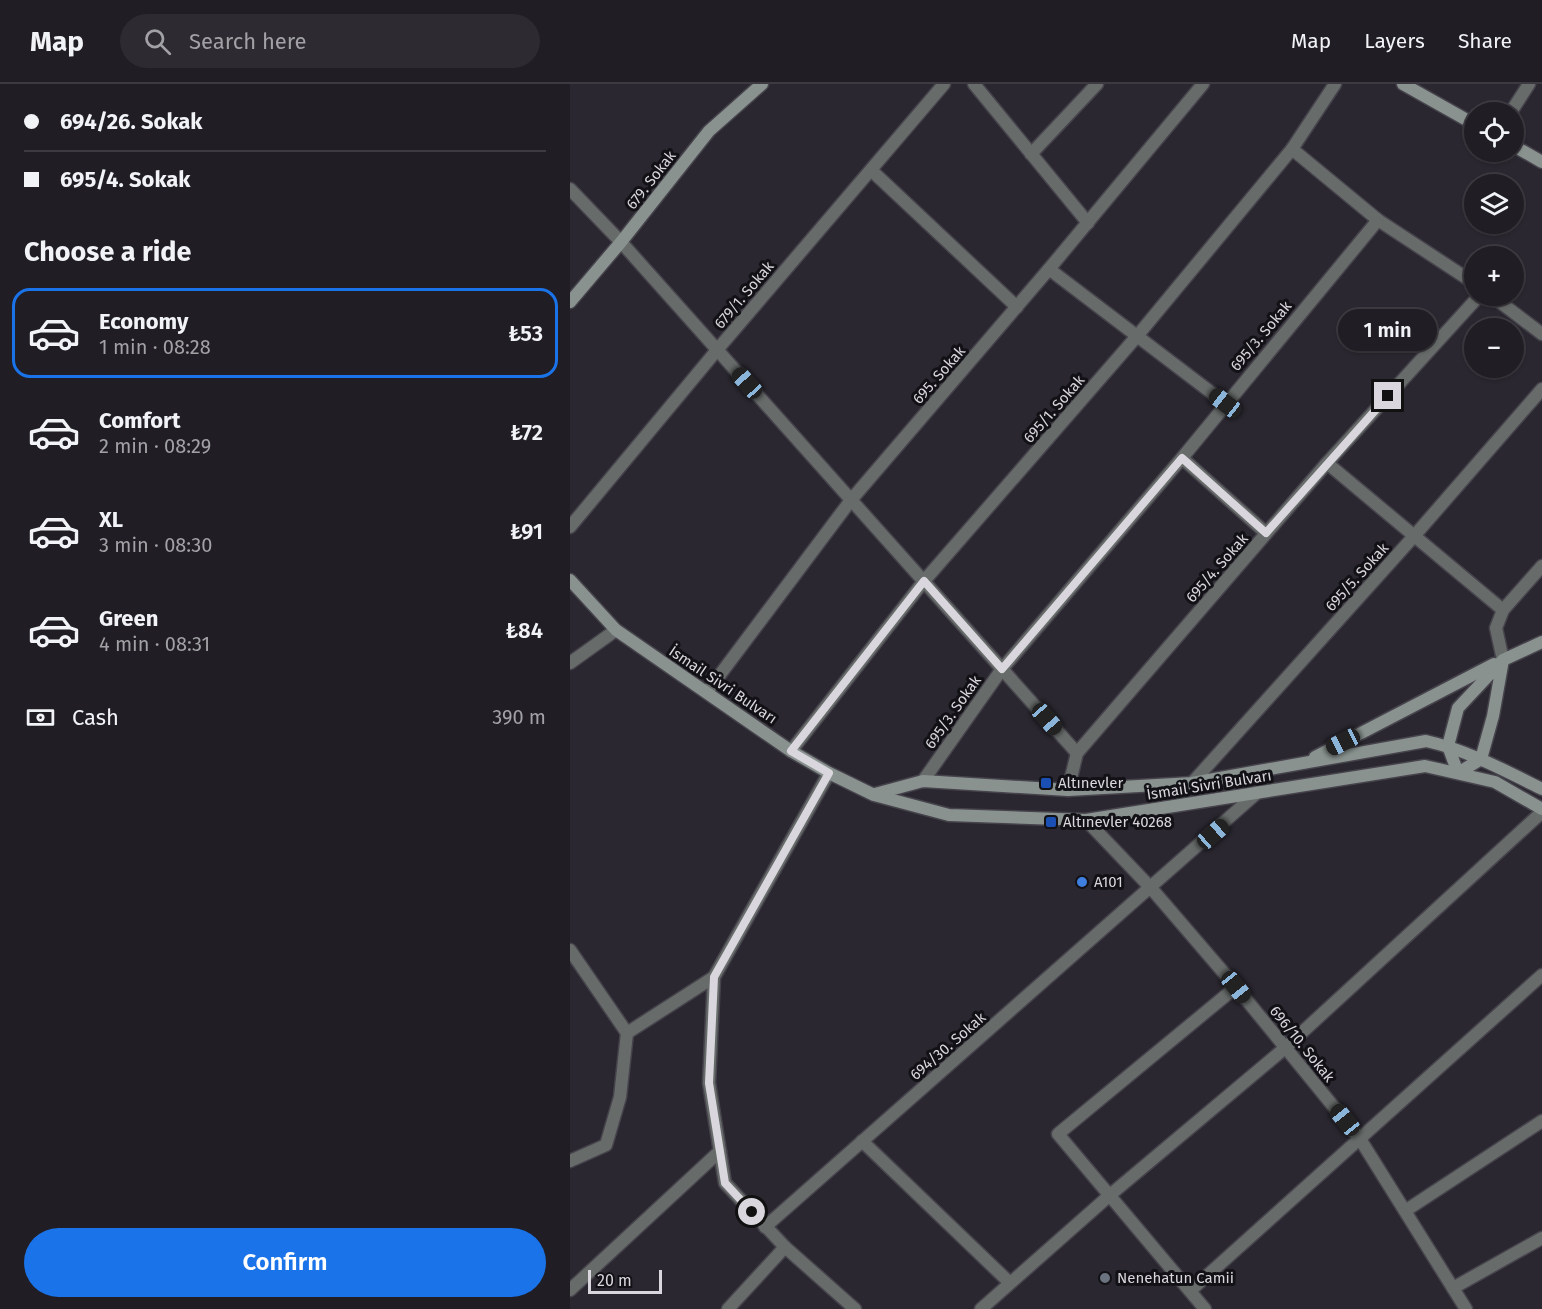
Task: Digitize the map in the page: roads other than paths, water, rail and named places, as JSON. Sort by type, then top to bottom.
[{"type":"main road","name":"679. Sokak","points":[[570,302],[709,131],[762,84]]},
{"type":"main road","points":[[1403,84],[1464,118]]},
{"type":"main road","points":[[1524,152],[1542,162]]},
{"type":"main road","name":"İsmail Sivri Bulvarı","points":[[570,580],[616,630],[791,751],[874,795],[949,815],[1086,820],[1425,766],[1495,782],[1542,810]]},
{"type":"main road","points":[[1303,763],[1542,642]]},
{"type":"main road","points":[[1503,660],[1493,716],[1481,759],[1458,773],[1448,746],[1458,708],[1503,660]]},
{"type":"main road","name":"İsmail Sivri Bulvarı","points":[[874,795],[923,781],[1068,790],[1192,783],[1426,741],[1448,746],[1481,759],[1542,789]]},
{"type":"street","name":"679/1. Sokak","points":[[570,527],[717,350],[944,84]]},
{"type":"street","points":[[974,84],[1088,223]]},
{"type":"street","points":[[1031,154],[1097,84]]},
{"type":"street","name":"695. Sokak","points":[[707,692],[851,500],[1050,269],[1203,84]]},
{"type":"street","name":"695/1. Sokak","points":[[791,751],[924,581],[1138,335],[1292,149],[1335,84]]},
{"type":"street","points":[[1517,102],[1529,84]]},
{"type":"street","points":[[1292,149],[1378,220],[1464,276]]},
{"type":"street","points":[[870,170],[1017,307]]},
{"type":"street","points":[[570,189],[621,242],[1077,753]]},
{"type":"street","name":"695/3. Sokak","points":[[923,781],[1002,669],[1182,458],[1378,220]]},
{"type":"street","points":[[1050,269],[1225,403]]},
{"type":"street","name":"695/4. Sokak","points":[[1068,790],[1077,753],[1327,463],[1470,306]]},
{"type":"street","points":[[1505,306],[1542,334]]},
{"type":"street","name":"695/5. Sokak","points":[[1192,783],[1415,535],[1542,388]]},
{"type":"street","points":[[1182,458],[1266,533]]},
{"type":"street","points":[[1327,463],[1503,610]]},
{"type":"street","points":[[1503,660],[1496,628],[1503,610],[1542,566]]},
{"type":"street","points":[[570,663],[616,630]]},
{"type":"street","points":[[829,773],[714,977],[709,1083],[725,1183],[785,1247],[855,1309]]},
{"type":"street","name":"694/30. Sokak","points":[[765,1227],[1258,792]]},
{"type":"street","points":[[981,1309],[1110,1195],[1286,1048],[1542,810]]},
{"type":"street","name":"696/10. Sokak","points":[[1086,820],[1150,888],[1236,987],[1360,1139],[1466,1309]]},
{"type":"street","points":[[570,950],[627,1033],[620,1097],[606,1145],[570,1161]]},
{"type":"street","points":[[1190,1291],[1542,975]]},
{"type":"street","points":[[627,1033],[714,977]]},
{"type":"street","points":[[1205,1309],[1058,1134],[1236,987]]},
{"type":"street","points":[[1405,1211],[1542,1121]]},
{"type":"street","points":[[862,1141],[1010,1283]]},
{"type":"street","points":[[570,1290],[720,1151]]},
{"type":"street","points":[[1453,1288],[1542,1238]]},
{"type":"street","points":[[728,1309],[785,1247]]},
{"type":"place","name":"Altınevler","points":[[1046,783]]},
{"type":"place","name":"Altınevler 40268","points":[[1051,822]]},
{"type":"place","name":"A101","points":[[1082,882]]},
{"type":"place","name":"Nenehatun Camii","points":[[1105,1278]]}]
